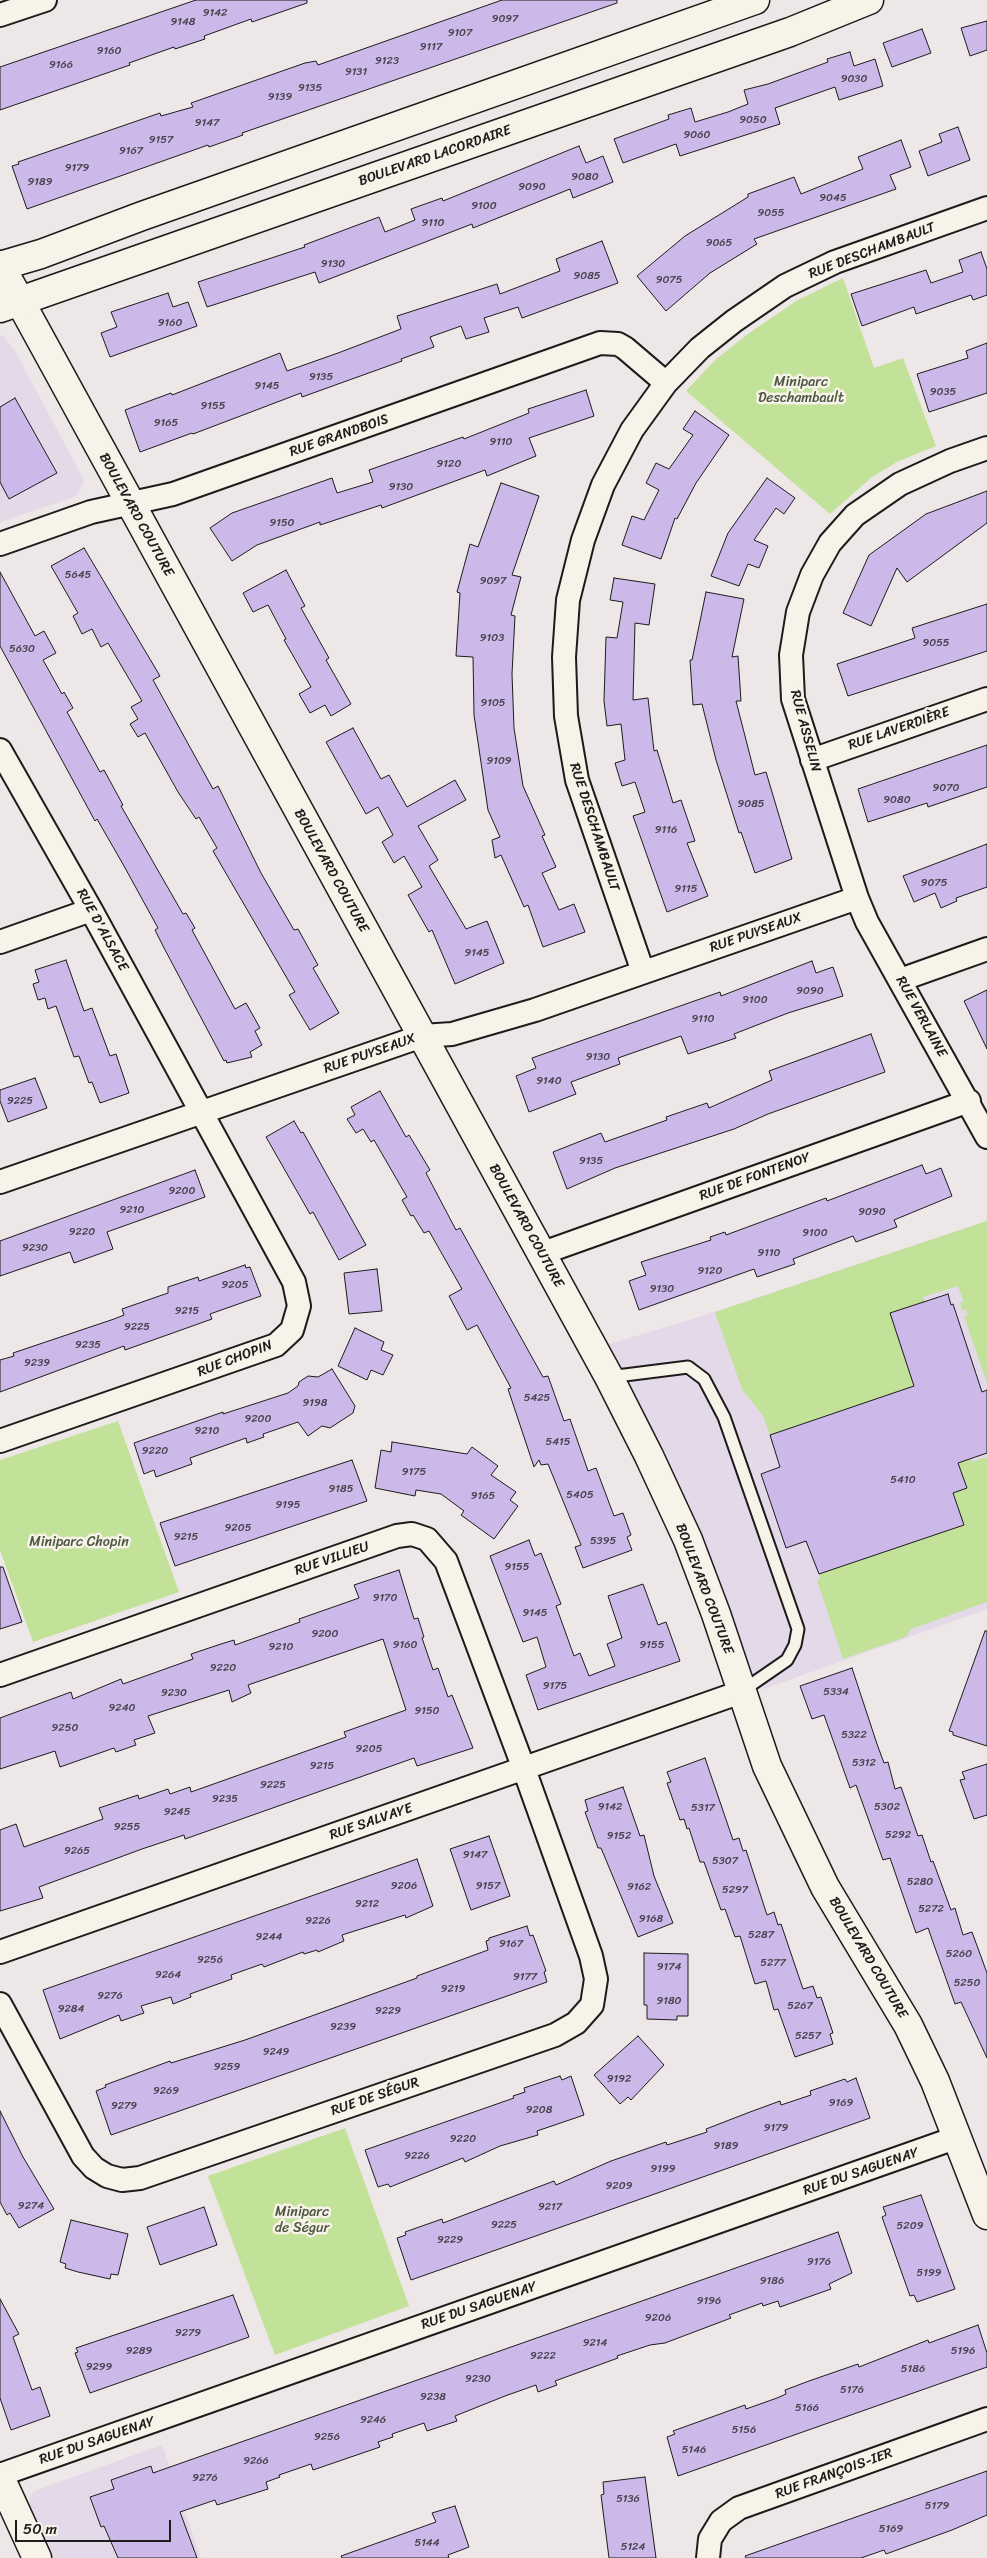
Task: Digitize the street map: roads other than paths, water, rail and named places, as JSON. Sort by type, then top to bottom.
[{"type":"street","points":[[0,15],[45,0]]},
{"type":"street","points":[[0,266],[41,254],[142,216],[755,0]]},
{"type":"street","name":"BOULEVARD LACORDAIRE","points":[[10,306],[780,35],[869,0]]},
{"type":"street","name":"RUE DESCHAMBAULT","points":[[643,972],[577,780],[566,716],[564,657],[568,600],[582,540],[603,485],[632,430],[666,383],[700,348],[785,286],[842,259],[987,208]]},
{"type":"street","name":"BOULEVARD COUTURE","points":[[0,266],[10,306],[130,504],[609,1377],[649,1456],[688,1540],[716,1614],[767,1766],[801,1840],[826,1887],[908,2025],[935,2081],[987,2215]]},
{"type":"street","name":"RUE GRANDBOIS","points":[[0,544],[91,512],[173,494],[600,343],[618,344],[626,348],[666,383]]},
{"type":"street","name":"RUE ASSELIN","points":[[856,898],[793,699],[791,655],[798,612],[812,575],[830,542],[856,515],[900,484],[950,461],[987,448]]},
{"type":"street","name":"RUE LAVERDIÈRE","points":[[812,760],[987,698]]},
{"type":"street","name":"RUE D'ALSACE","points":[[0,750],[91,910],[201,1112]]},
{"type":"street","name":"RUE PUYSEAUX","points":[[0,1182],[422,1036],[452,1034],[535,1010],[856,898]]},
{"type":"street","name":"RUE VERLAINE","points":[[856,898],[867,922],[987,1137]]},
{"type":"street","points":[[0,942],[91,910]]},
{"type":"street","points":[[900,980],[987,949]]},
{"type":"street","name":"RUE DE FONTENOY","points":[[540,1254],[969,1102]]},
{"type":"street","name":"RUE CHOPIN","points":[[0,1441],[255,1354],[276,1345],[292,1330],[299,1306],[294,1282],[201,1112]]},
{"type":"street","name":"RUE VILLIEU","points":[[0,1675],[388,1539],[412,1534],[427,1539],[446,1561],[524,1769]]},
{"type":"street","name":"RUE SALVAYE","points":[[0,1952],[741,1692]]},
{"type":"street","name":"RUE DE SÉGUR","points":[[0,2004],[83,2156],[94,2168],[107,2176],[122,2180],[140,2178],[555,2035],[576,2023],[592,2005],[596,1979],[591,1956],[524,1769]]},
{"type":"street","name":"RUE DU SAGUENAY","points":[[0,2476],[958,2137]]},
{"type":"street","name":"RUE FRANÇOIS-IER","points":[[708,2558],[710,2539],[721,2521],[739,2508],[987,2420]]},
{"type":"street","points":[[0,2476],[37,2558]]},
{"type":"lane","points":[[609,1377],[688,1367],[704,1379],[724,1417],[798,1629],[795,1645],[787,1660],[741,1692]]},
{"type":"park label","name":"Miniparc Deschambault","points":[[801,390]]},
{"type":"park label","name":"Miniparc Chopin","points":[[79,1542]]},
{"type":"park label","name":"Miniparc de Ségur","points":[[302,2220]]}]
